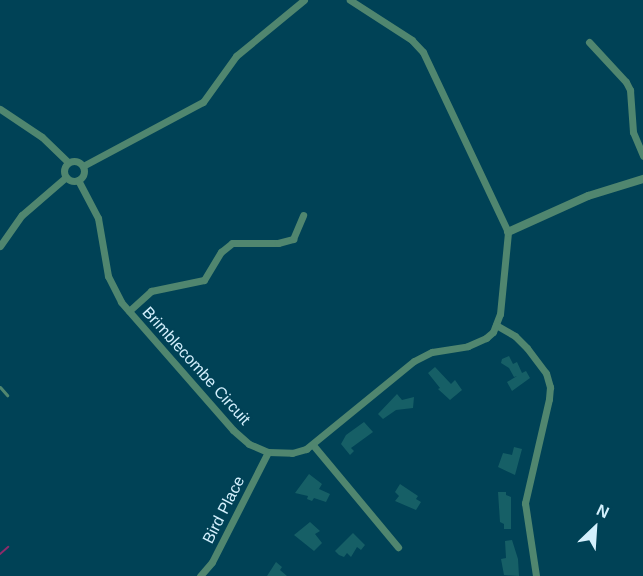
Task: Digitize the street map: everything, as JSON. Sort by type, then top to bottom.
[{"type":"street","points":[[83,166],[203,102],[236,56],[304,0]]},
{"type":"street","points":[[268,452],[292,453],[313,445],[414,361],[432,352],[478,342],[493,332],[500,314],[508,232],[423,52],[412,40],[350,0]]},
{"type":"street","points":[[590,42],[603,59],[620,75],[630,90],[633,132],[643,156]]},
{"type":"street","points":[[0,109],[42,137],[68,162]]},
{"type":"street","points":[[78,161],[83,166],[84,172],[78,180],[66,177],[64,167],[68,162],[78,161]]},
{"type":"street","points":[[0,246],[22,215],[66,177]]},
{"type":"street","points":[[508,232],[588,196],[643,179]]},
{"type":"street","name":"Brimblecombe Circuit","points":[[78,180],[98,219],[111,287],[129,311],[233,430],[249,444],[268,452]]},
{"type":"street","points":[[129,311],[151,291],[204,280],[221,252],[232,243],[278,243],[292,239],[303,215]]},
{"type":"street","points":[[496,325],[515,336],[527,348],[546,373],[550,387],[525,503],[536,576]]},
{"type":"street","points":[[313,445],[398,547]]},
{"type":"street","name":"Bird Place","points":[[200,576],[212,562],[268,452]]},
{"type":"lane","points":[[0,387],[7,395]]},
{"type":"building","points":[[509,356],[513,364],[517,362],[522,373],[526,371],[530,378],[512,391],[507,382],[517,376],[514,377],[509,368],[501,363],[502,359]]},
{"type":"building","points":[[435,367],[451,384],[455,380],[462,390],[450,400],[438,389],[440,388],[428,373]]},
{"type":"building","points":[[397,394],[402,400],[414,397],[413,408],[396,410],[383,419],[378,414]]},
{"type":"building","points":[[364,422],[373,432],[351,448],[354,451],[350,455],[341,444],[346,435]]},
{"type":"building","points":[[514,447],[522,449],[515,475],[498,467],[503,453],[512,455]]},
{"type":"building","points":[[309,474],[322,484],[319,489],[330,494],[326,502],[314,498],[312,501],[307,499],[308,496],[295,493]]},
{"type":"building","points":[[400,484],[418,496],[416,499],[421,502],[416,510],[395,501],[399,496],[395,492]]},
{"type":"building","points":[[498,492],[506,492],[506,495],[511,497],[511,529],[504,529],[504,524],[500,522]]},
{"type":"building","points":[[310,522],[320,531],[315,534],[322,543],[314,551],[294,535]]},
{"type":"building","points":[[353,533],[365,545],[361,550],[357,547],[351,557],[347,553],[344,557],[339,555],[335,551]]},
{"type":"building","points":[[512,540],[518,559],[519,576],[504,575],[501,559],[506,558],[505,541]]},
{"type":"building","points":[[276,562],[282,567],[280,570],[287,576],[267,576]]},
{"type":"waterway","points":[[0,554],[8,547]]}]
